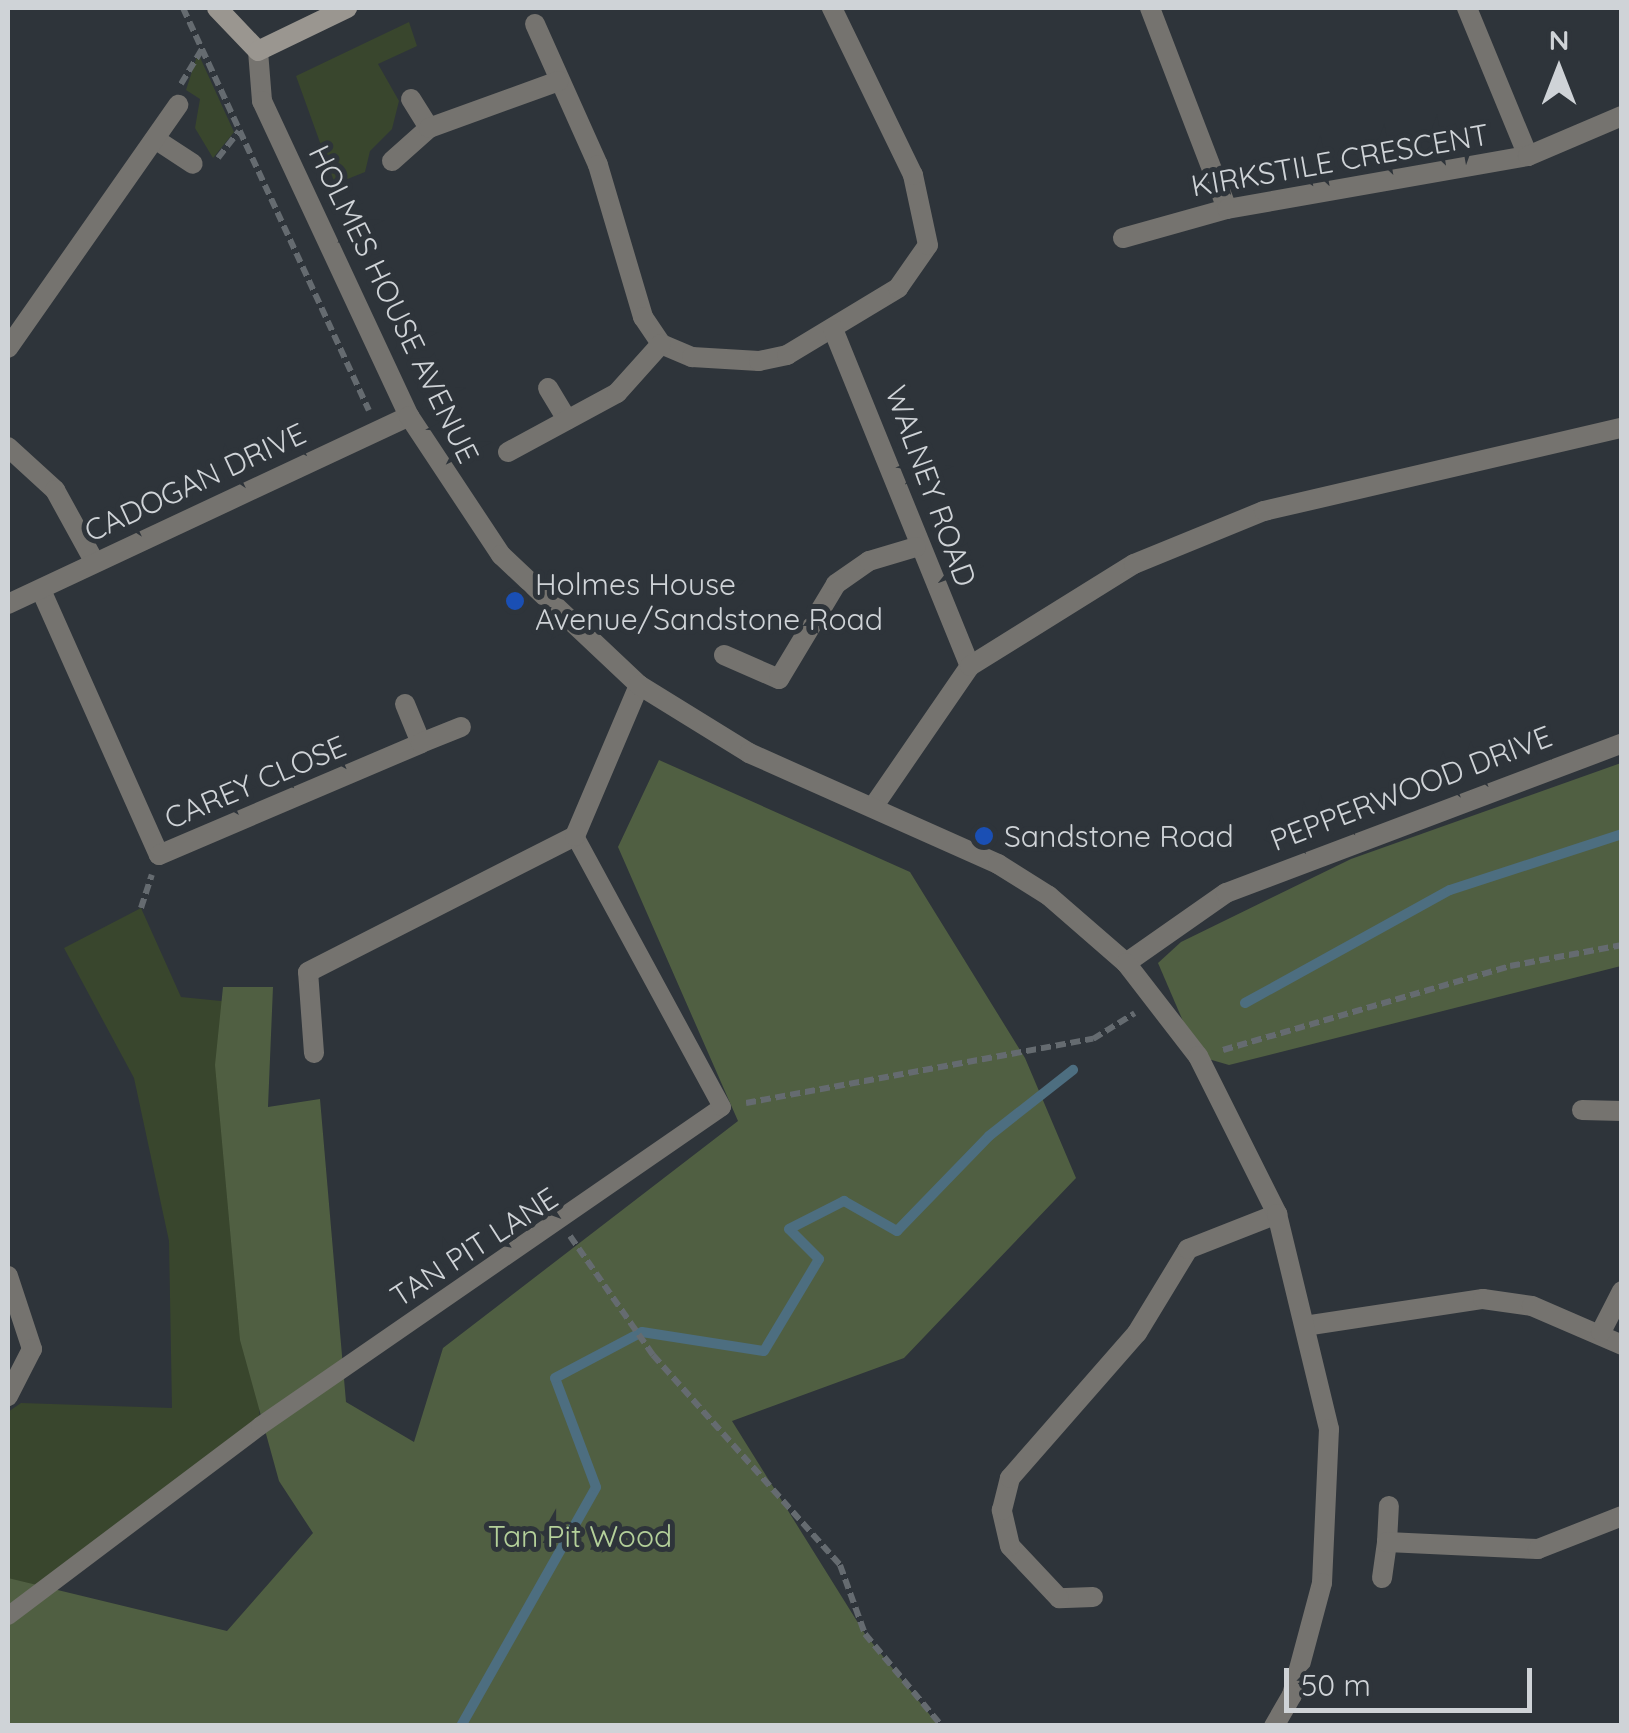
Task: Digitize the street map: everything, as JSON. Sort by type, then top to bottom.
[{"type":"main road","points":[[217,8],[258,51],[346,8]]},
{"type":"street","points":[[535,24],[610,199],[643,317],[661,344],[692,357],[758,361],[833,329],[898,288],[928,245],[913,175],[832,8]]},
{"type":"street","points":[[1150,8],[1228,209]]},
{"type":"street","points":[[1467,8],[1528,156]]},
{"type":"street","name":"HOLMES HOUSE AVENUE","points":[[258,51],[262,101],[410,416],[501,555],[639,685],[749,752],[998,864],[1126,963],[1158,999],[1198,1056],[1277,1214],[1310,1325],[1331,1506],[1313,1630],[1274,1726]]},
{"type":"street","points":[[392,161],[430,128],[559,80]]},
{"type":"street","points":[[411,99],[430,128]]},
{"type":"street","points":[[8,348],[178,105]]},
{"type":"street","name":"KIRKSTILE CRESCENT","points":[[1123,238],[1228,209],[1528,156],[1622,116]]},
{"type":"street","points":[[156,139],[194,164]]},
{"type":"street","name":"WALNEY ROAD","points":[[833,329],[870,403],[916,547],[970,666]]},
{"type":"street","points":[[508,452],[617,393],[661,344]]},
{"type":"street","points":[[548,388],[567,420]]},
{"type":"street","name":"CADOGAN DRIVE","points":[[8,604],[410,416]]},
{"type":"street","points":[[873,807],[970,666],[1086,590],[1226,522],[1622,428]]},
{"type":"street","points":[[8,447],[55,490],[94,561]]},
{"type":"street","points":[[724,655],[778,679],[836,584],[868,561],[916,547]]},
{"type":"street","name":"CAREY CLOSE","points":[[41,590],[159,855],[461,727]]},
{"type":"street","points":[[314,1053],[308,972],[575,836],[639,685]]},
{"type":"street","points":[[405,704],[421,743]]},
{"type":"street","name":"PEPPERWOOD DRIVE","points":[[1126,963],[1226,893],[1349,839],[1622,743]]},
{"type":"street","points":[[1582,1110],[1622,1111]]},
{"type":"street","points":[[1093,1597],[1059,1598],[1010,1546],[1002,1510],[1010,1478],[1138,1333],[1188,1249],[1277,1214]]},
{"type":"street","points":[[8,1276],[32,1349],[8,1396]]},
{"type":"street","points":[[1601,1332],[1622,1291]]},
{"type":"street","points":[[1310,1325],[1483,1299],[1601,1332],[1622,1345]]},
{"type":"street","points":[[1382,1578],[1389,1506]]},
{"type":"street","points":[[1386,1542],[1538,1549],[1622,1516]]},
{"type":"lane","points":[[575,836],[722,1107]]},
{"type":"lane","name":"TAN PIT LANE","points":[[8,1616],[260,1426],[562,1224],[722,1107]]},
{"type":"path","points":[[183,8],[378,430]]},
{"type":"path","points":[[178,105],[184,66],[202,49]]},
{"type":"path","points":[[1198,1056],[1510,966],[1622,945]]},
{"type":"path","points":[[722,1107],[1093,1039],[1158,999]]},
{"type":"path","points":[[562,1224],[649,1349],[840,1565],[865,1634],[942,1726]]},
{"type":"green space","points":[[409,22],[417,46],[378,64],[399,101],[392,129],[370,151],[365,172],[335,184],[296,76]]},
{"type":"green space","points":[[198,53],[234,132],[213,158],[195,128],[200,99],[186,90]]},
{"type":"green space","name":"Tan Pit Wood","points":[[659,760],[910,872],[1025,1058],[1076,1178],[904,1358],[732,1421],[865,1634],[938,1725],[8,1726],[8,1578],[227,1631],[313,1533],[279,1481],[240,1340],[215,1065],[223,987],[273,987],[268,1107],[320,1099],[346,1402],[414,1442],[443,1348],[738,1121],[618,847]]},
{"type":"green space","points":[[1621,763],[1621,966],[1229,1065],[1198,1056],[1158,963],[1181,942],[1351,859]]},
{"type":"green space","points":[[141,908],[181,997],[241,1003],[260,1426],[8,1616],[8,1412],[21,1403],[172,1408],[169,1241],[134,1078],[64,948]]},
{"type":"waterway","points":[[1245,1003],[1450,890],[1622,834]]},
{"type":"waterway","points":[[461,1726],[596,1487],[555,1378],[642,1332],[764,1351],[819,1259],[789,1229],[844,1201],[897,1231],[989,1136],[1073,1070]]},
{"type":"place","name":"Holmes House Avenue/Sandstone Road","points":[[515,601]]},
{"type":"place","name":"Sandstone Road","points":[[984,836]]}]
